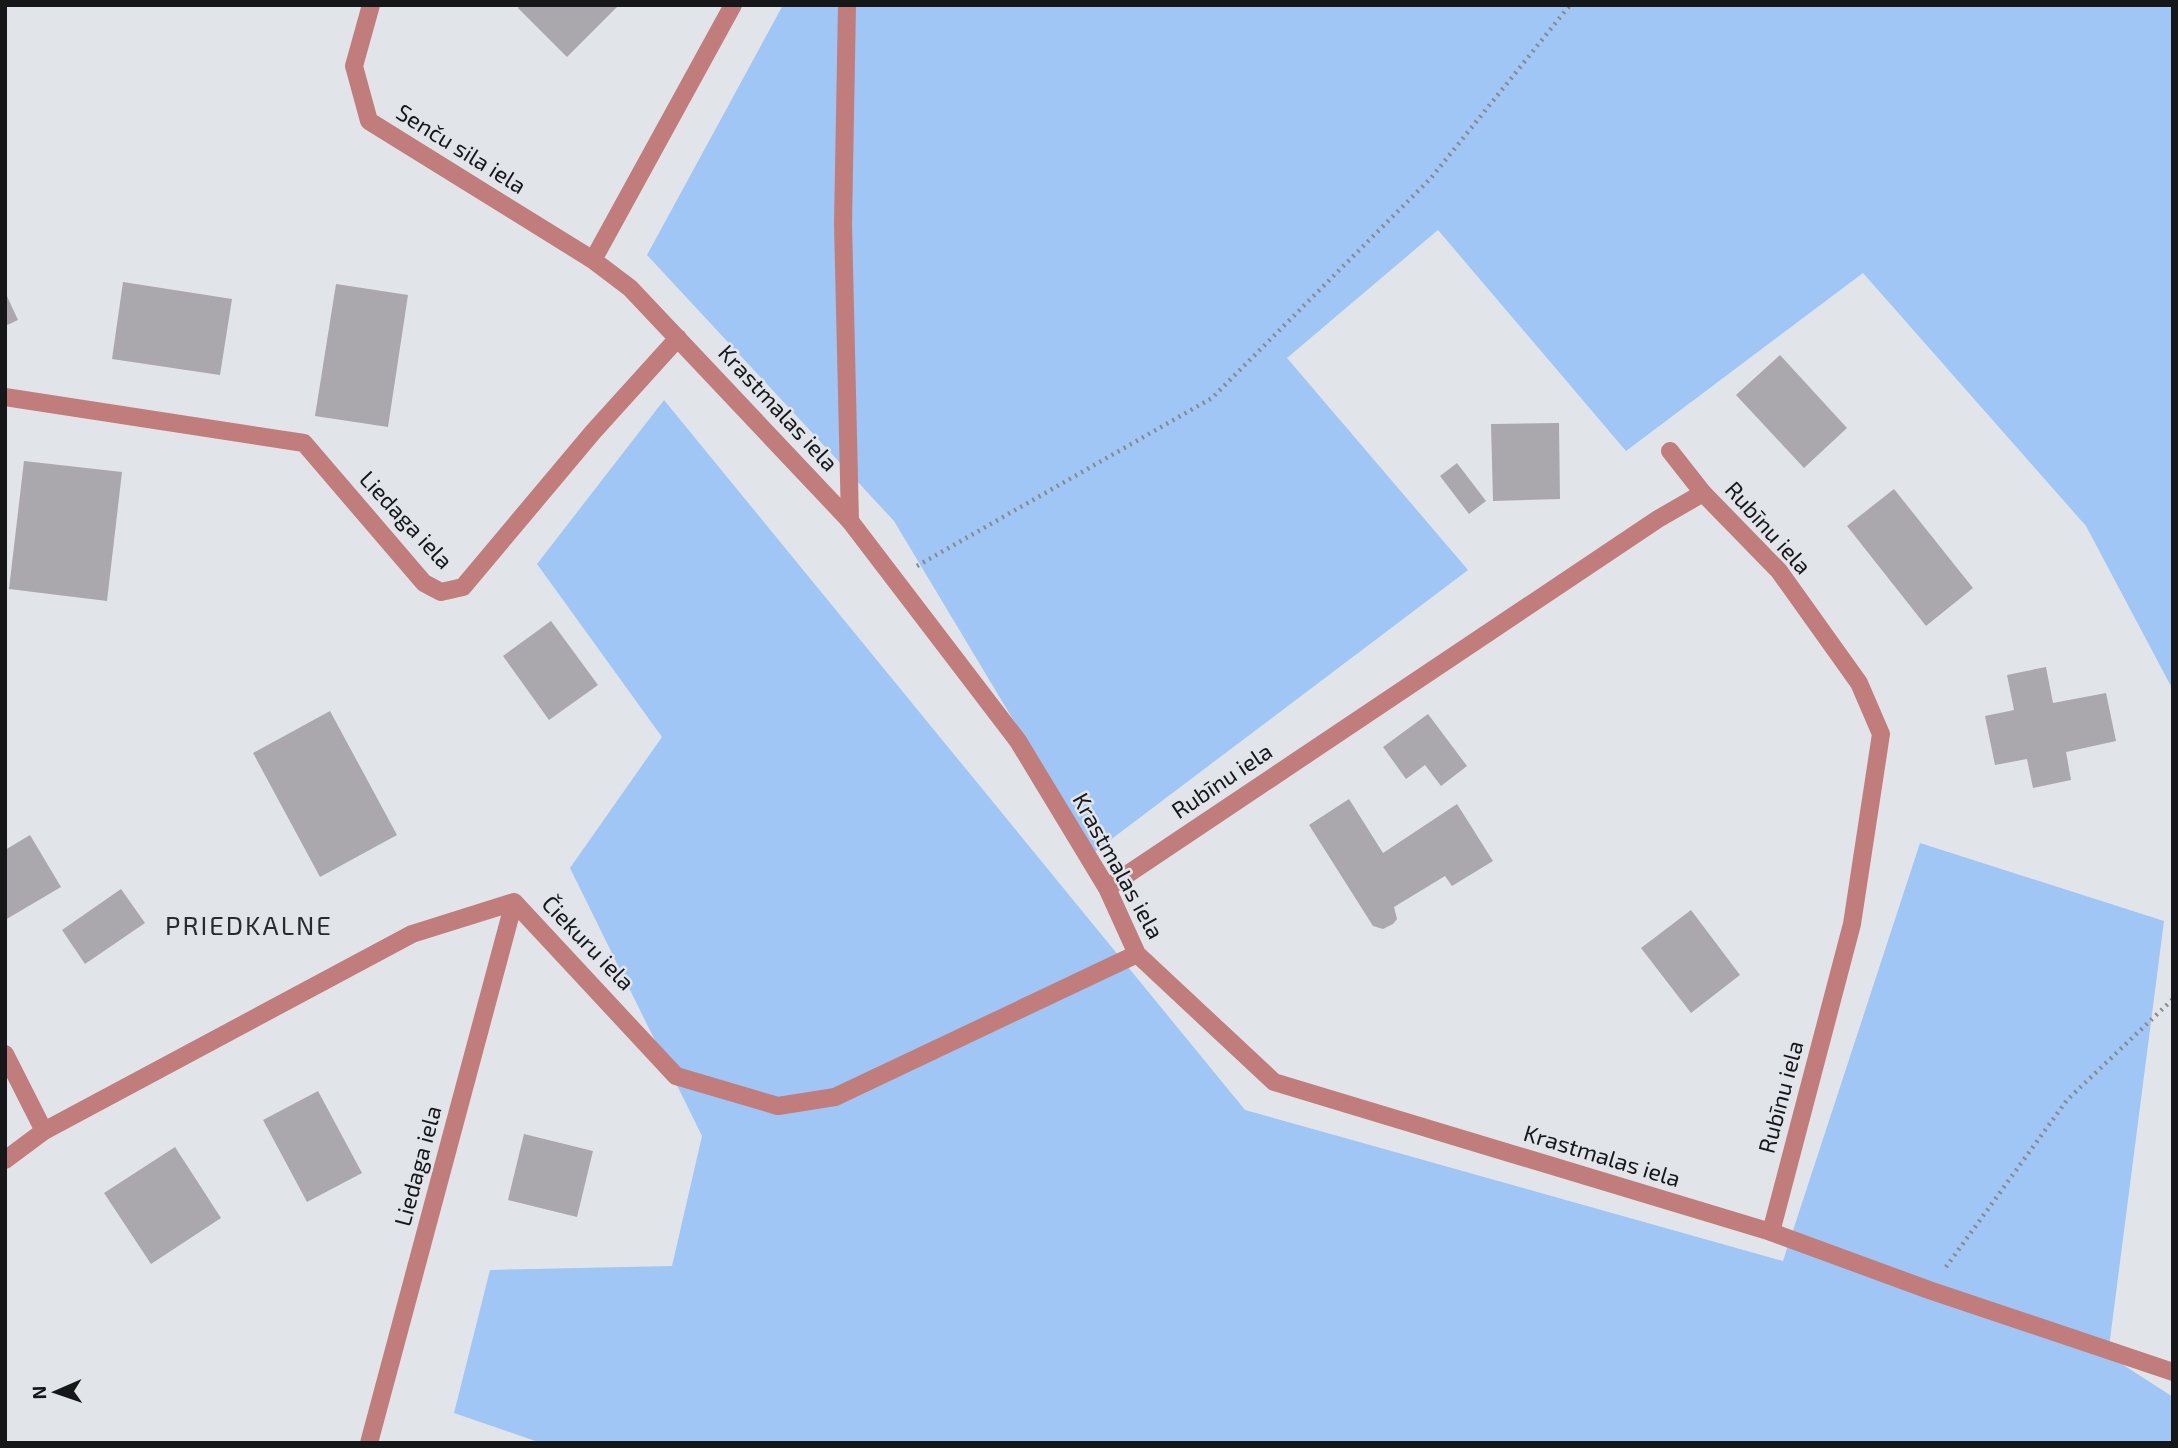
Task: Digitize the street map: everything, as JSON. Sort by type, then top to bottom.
[{"type":"street","name":"Senču sila iela","points":[[371,5],[354,66],[369,121],[593,260]]},
{"type":"street","points":[[593,260],[733,5]]},
{"type":"street","points":[[847,5],[844,224],[850,521]]},
{"type":"street","name":"Krastmalas iela","points":[[593,260],[630,288],[850,521],[1018,741],[1107,888],[1137,954],[1274,1082],[1771,1233],[1929,1290],[2173,1372]]},
{"type":"street","name":"Liedaga iela","points":[[5,397],[304,443],[424,583],[441,592],[463,587],[593,432],[678,338]]},
{"type":"street","points":[[1670,451],[1703,494]]},
{"type":"street","name":"Rubīnu iela","points":[[1107,888],[1658,519],[1703,494],[1779,571],[1859,683],[1881,734],[1852,924],[1771,1233]]},
{"type":"street","name":"Liedaga iela","points":[[369,1443],[514,902]]},
{"type":"street","name":"Čiekuru iela","points":[[5,1160],[44,1131],[412,934],[514,902],[676,1076],[779,1106],[835,1097],[1137,954]]},
{"type":"street","points":[[5,1054],[44,1131]]},
{"type":"path","points":[[895,578],[1212,398],[1431,178],[1570,5]]},
{"type":"path","points":[[1929,1290],[2067,1100],[2173,999]]},
{"type":"shaded area","points":[[783,5],[2173,5],[2173,690],[2086,526],[1863,273],[1626,451],[1438,230],[1287,358],[1468,570],[1093,853],[894,521],[647,255]]},
{"type":"shaded area","points":[[664,400],[1245,1110],[1783,1261],[1920,843],[2164,921],[2108,1355],[2173,1397],[2173,1443],[541,1443],[454,1413],[490,1270],[672,1266],[702,1136],[570,868],[662,737],[537,564]]},
{"type":"building","points":[[520,5],[619,5],[567,57],[518,8]]},
{"type":"building","points":[[123,282],[232,299],[220,375],[112,359]]},
{"type":"building","points":[[336,284],[408,295],[388,427],[315,416]]},
{"type":"building","points":[[5,292],[18,320],[5,326]]},
{"type":"building","points":[[1780,355],[1847,428],[1804,468],[1736,395]]},
{"type":"building","points":[[1559,423],[1560,499],[1493,501],[1491,424]]},
{"type":"building","points":[[24,461],[122,472],[107,601],[9,589]]},
{"type":"building","points":[[1457,463],[1486,501],[1469,514],[1440,476]]},
{"type":"building","points":[[1894,489],[1973,588],[1926,626],[1847,526]]},
{"type":"building","points":[[551,621],[598,685],[549,720],[503,656]]},
{"type":"building","points":[[2046,667],[2053,703],[2106,693],[2116,741],[2066,752],[2071,780],[2033,788],[2027,759],[1995,765],[1985,716],[2014,710],[2007,675]]},
{"type":"building","points":[[330,711],[397,835],[320,877],[253,753]]},
{"type":"building","points":[[1428,714],[1467,766],[1441,786],[1425,765],[1406,779],[1383,747]]},
{"type":"building","points":[[1349,799],[1383,853],[1457,804],[1493,861],[1452,886],[1445,876],[1394,907],[1397,919],[1393,924],[1383,929],[1373,926],[1309,825]]},
{"type":"building","points":[[30,835],[61,887],[5,920],[5,850]]},
{"type":"building","points":[[121,889],[145,923],[85,964],[62,930]]},
{"type":"building","points":[[1691,910],[1740,975],[1691,1013],[1641,948]]},
{"type":"building","points":[[318,1091],[362,1173],[307,1202],[263,1120]]},
{"type":"building","points":[[524,1134],[593,1151],[577,1217],[508,1200]]},
{"type":"building","points":[[175,1147],[221,1218],[151,1264],[104,1193]]},
{"type":"district","name":"PRIEDKALNE","points":[[249,926]]}]
